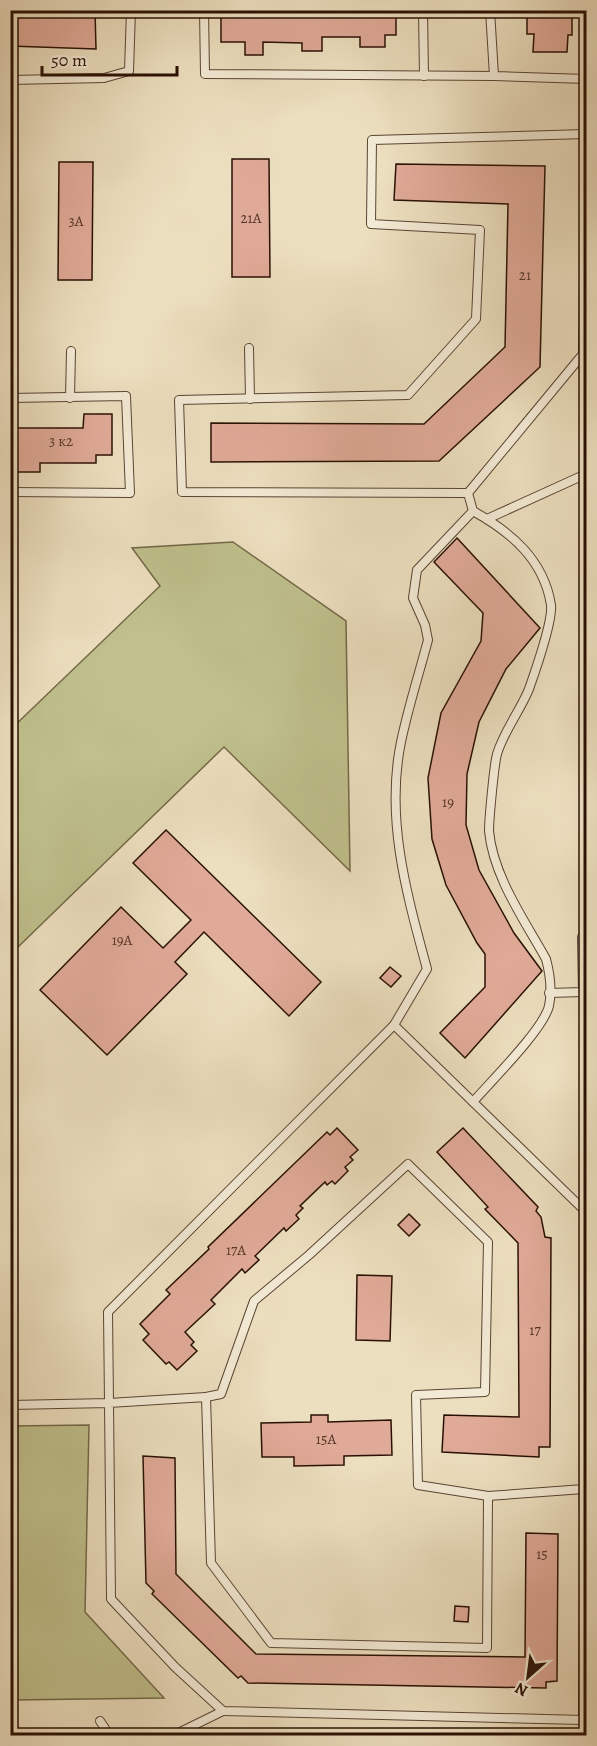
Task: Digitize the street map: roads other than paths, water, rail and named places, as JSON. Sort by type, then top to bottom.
[{"type":"lane","points":[[10,80],[104,78],[129,71],[131,10]]},
{"type":"lane","points":[[204,10],[205,74],[586,79]]},
{"type":"lane","points":[[423,10],[424,76]]},
{"type":"lane","points":[[490,10],[494,76]]},
{"type":"lane","points":[[584,10],[586,60]]},
{"type":"lane","points":[[586,136],[583,354],[468,493],[182,492],[179,400],[408,395],[476,319],[480,230],[371,224],[372,140],[586,136]]},
{"type":"lane","points":[[249,348],[250,399]]},
{"type":"lane","points":[[70,398],[71,351]]},
{"type":"lane","points":[[10,398],[126,396],[130,493],[10,492]]},
{"type":"lane","points":[[487,519],[586,474]]},
{"type":"lane","points":[[468,493],[472,511],[487,519],[529,553],[540,571],[551,607],[543,645],[529,689],[496,755],[489,831],[498,871],[546,959],[550,975],[549,1006],[539,1027],[473,1102]]},
{"type":"lane","points":[[224,1711],[175,1667],[111,1599],[108,1312],[394,1025],[427,969],[406,891],[395,819],[400,742],[428,640],[425,625],[413,598],[417,570],[472,511]]},
{"type":"lane","points":[[549,993],[583,992],[582,937]]},
{"type":"lane","points":[[172,1736],[224,1711],[583,1720],[586,1212],[394,1025]]},
{"type":"lane","points":[[10,1405],[109,1403],[221,1394],[254,1301],[309,1255],[408,1164],[488,1242],[485,1392],[416,1395],[418,1485],[488,1496],[585,1489]]},
{"type":"lane","points":[[206,1397],[211,1563],[271,1643],[487,1648],[488,1496]]},
{"type":"lane","points":[[100,1721],[110,1736]]}]
